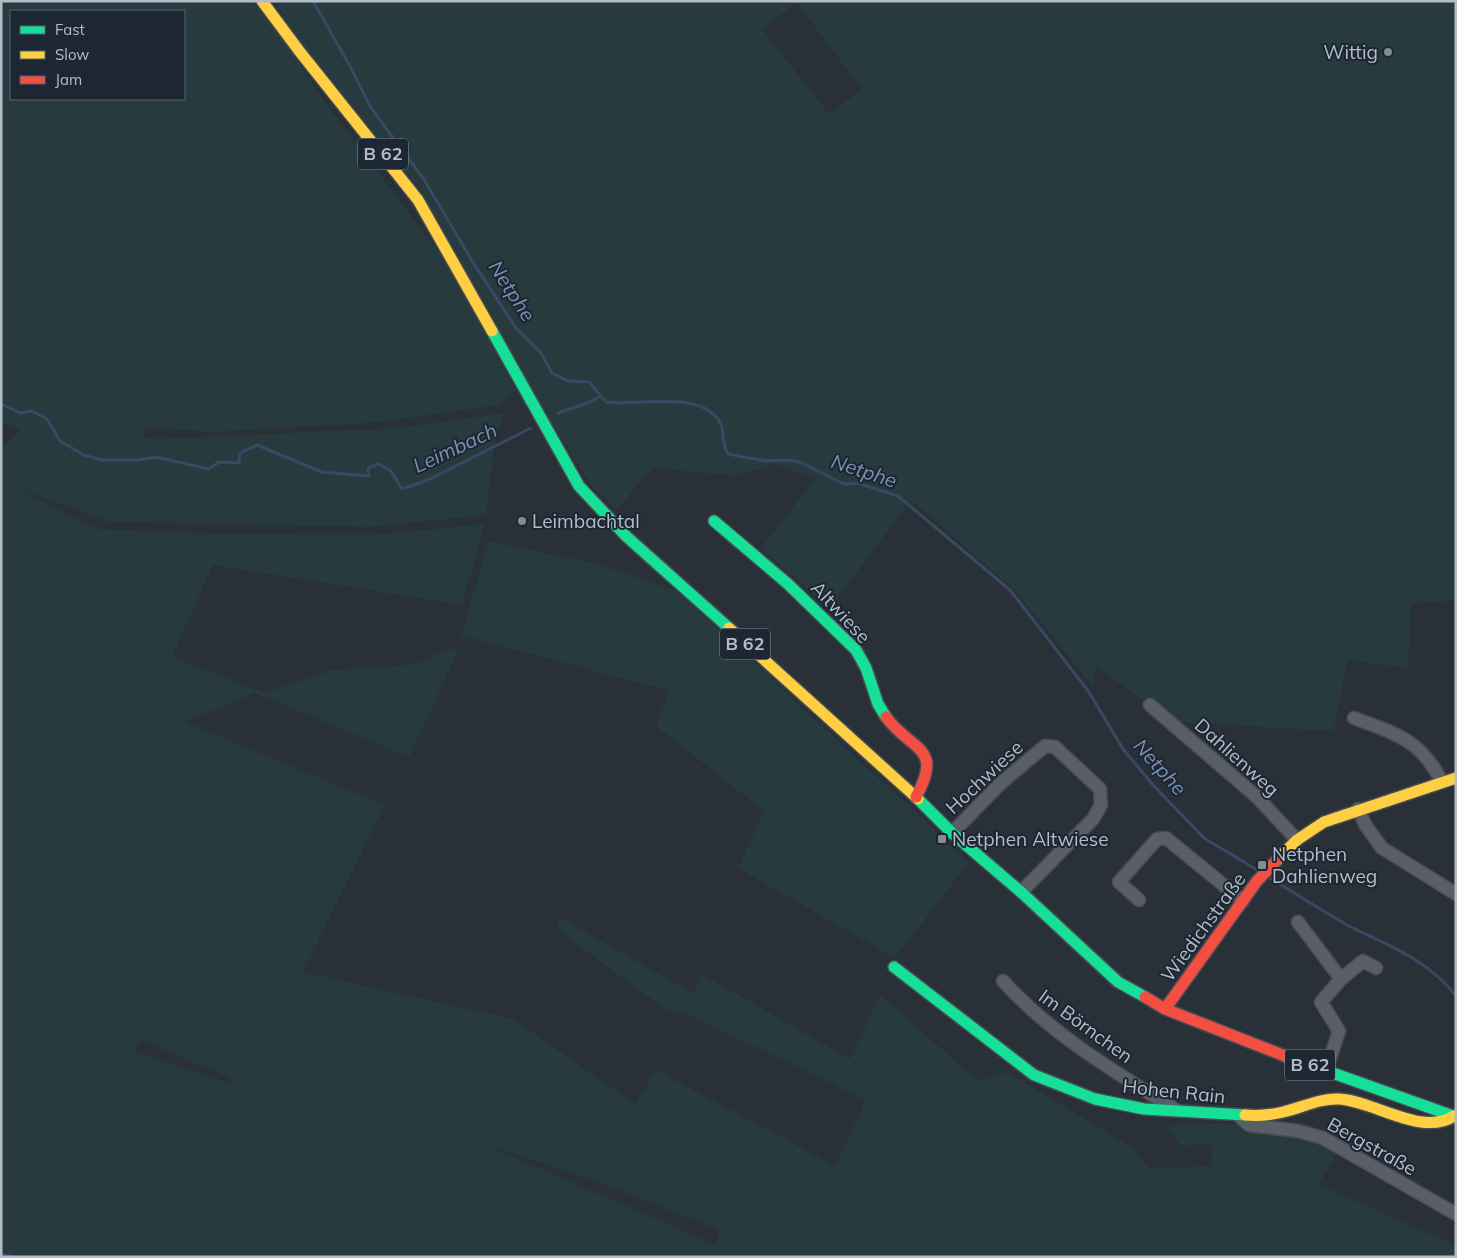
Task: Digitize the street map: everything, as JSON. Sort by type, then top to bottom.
[{"type":"main road","name":"B 62","points":[[262,1],[319,79],[394,167],[418,200],[579,486],[602,513],[627,537],[916,797],[952,833],[1021,892],[1118,982],[1165,1009],[1243,1041],[1455,1117]]},
{"type":"main road","name":"Altwiese","points":[[714,521],[788,582],[859,654],[868,673],[880,710],[893,727],[927,756],[930,768],[927,780],[916,797]]},
{"type":"main road","name":"Wiedichstraße","points":[[1165,1009],[1258,881],[1297,840],[1324,822],[1358,808],[1456,778]]},
{"type":"main road","name":"Hohen Rain","points":[[894,967],[1042,1080],[1095,1098],[1130,1107],[1238,1115],[1280,1113],[1325,1100],[1340,1099],[1360,1103],[1425,1123],[1443,1122],[1455,1117]]},
{"type":"street","name":"Dahlienweg","points":[[1150,705],[1257,797],[1297,840]]},
{"type":"street","points":[[1354,718],[1409,741],[1422,751],[1433,765],[1442,782]]},
{"type":"street","name":"Hochwiese","points":[[952,833],[1015,770],[1045,746],[1055,747],[1100,789],[1101,805],[1093,819],[1021,892]]},
{"type":"street","points":[[1358,808],[1366,826],[1382,848],[1456,894]]},
{"type":"street","points":[[1139,900],[1119,882],[1157,839],[1166,838],[1243,901]]},
{"type":"street","points":[[1298,922],[1341,979]]},
{"type":"street","points":[[1326,1071],[1339,1031],[1321,1002],[1341,979],[1363,961],[1376,968]]},
{"type":"street","name":"Im Börnchen","points":[[1003,981],[1025,1005],[1054,1030],[1178,1111]]},
{"type":"street","name":"Bergstraße","points":[[1238,1115],[1248,1125],[1298,1131],[1323,1138],[1456,1214]]},
{"type":"green space","points":[[1,1],[258,1],[324,101],[445,260],[516,390],[499,405],[380,422],[213,432],[146,427],[142,437],[159,439],[400,428],[505,413],[496,434],[486,515],[371,527],[110,522],[12,486],[99,529],[225,534],[372,535],[485,524],[462,605],[213,565],[172,657],[265,693],[332,670],[398,666],[420,662],[450,648],[458,651],[409,757],[255,693],[185,722],[385,805],[303,972],[513,1019],[635,1104],[656,1070],[835,1166],[866,1100],[687,1014],[667,1010],[561,933],[558,920],[563,919],[694,994],[702,974],[850,1059],[880,995],[978,1081],[1007,1072],[1133,1148],[1149,1169],[1212,1166],[1211,1143],[1181,1146],[1167,1125],[1303,1122],[1341,1146],[1319,1185],[1456,1245],[1456,1257],[1,1257],[1,449],[21,431],[1,422]],"holes":[[[141,1039],[231,1079],[231,1084],[134,1051]],[[484,1144],[596,1181],[718,1229],[716,1245]]]},
{"type":"green space","points":[[274,1],[1456,1],[1456,600],[1411,604],[1408,668],[1347,660],[1334,731],[1175,722],[1096,667],[1092,686],[1015,590],[911,500],[830,608],[761,548],[815,479],[775,464],[736,476],[653,468],[617,509],[591,485],[548,417],[477,290],[299,41]],"holes":[[[797,3],[862,89],[829,114],[762,29]]]},
{"type":"green space","points":[[489,541],[596,564],[675,590],[969,862],[895,958],[738,868],[764,811],[656,726],[669,691],[461,635]]},
{"type":"waterway","name":"Netphe","points":[[313,1],[371,108],[423,178],[474,264],[516,328],[541,353],[552,373],[568,381],[589,382],[606,402],[665,401],[695,405],[707,410],[717,418],[722,427],[724,445],[728,454],[765,461],[787,460],[800,462],[844,484],[857,483],[898,496],[1010,590],[1089,692],[1123,749],[1153,785],[1204,838],[1259,871]]},
{"type":"waterway","name":"Leimbach","points":[[558,413],[590,402],[600,396]]},
{"type":"waterway","name":"Leimbach","points":[[1,404],[20,413],[32,411],[47,419],[60,441],[84,455],[102,460],[139,460],[155,457],[209,469],[219,462],[239,463],[240,453],[257,445],[322,472],[369,476],[368,468],[379,464],[391,471],[402,489],[428,480],[531,428]]},
{"type":"waterway","name":"Netphe","points":[[1268,877],[1351,927],[1421,963],[1445,983],[1456,996]]},
{"type":"waterway","points":[[1,1254],[13,1257]]},
{"type":"traffic: fast","points":[[492,331],[579,486],[627,537],[729,628]]},
{"type":"traffic: fast","points":[[714,521],[788,584],[856,650],[866,668],[878,704],[886,717]]},
{"type":"traffic: fast","points":[[918,799],[952,833],[1021,892],[1118,982],[1145,997]]},
{"type":"traffic: fast","points":[[894,967],[1034,1075],[1095,1099],[1144,1109],[1245,1115]]},
{"type":"traffic: fast","points":[[1285,1056],[1456,1117]]},
{"type":"traffic: slow","points":[[262,1],[300,52],[418,200],[492,331]]},
{"type":"traffic: slow","points":[[729,628],[918,799]]},
{"type":"traffic: slow","points":[[1276,861],[1297,840],[1324,822],[1456,778]]},
{"type":"traffic: slow","points":[[1245,1115],[1274,1114],[1318,1102],[1339,1099],[1368,1105],[1413,1120],[1441,1121],[1454,1116]]},
{"type":"traffic: jam","points":[[886,717],[921,751],[926,759],[927,768],[924,780],[916,797]]},
{"type":"traffic: jam","points":[[1165,1009],[1257,881],[1276,861]]},
{"type":"traffic: jam","points":[[1145,997],[1165,1009],[1285,1056]]},
{"type":"place","name":"Wittig","points":[[1388,52]]},
{"type":"place","name":"Leimbachtal","points":[[522,521]]},
{"type":"place","name":"Netphen Altwiese","points":[[942,839]]},
{"type":"place","name":"Netphen Dahlienweg","points":[[1262,865]]}]
